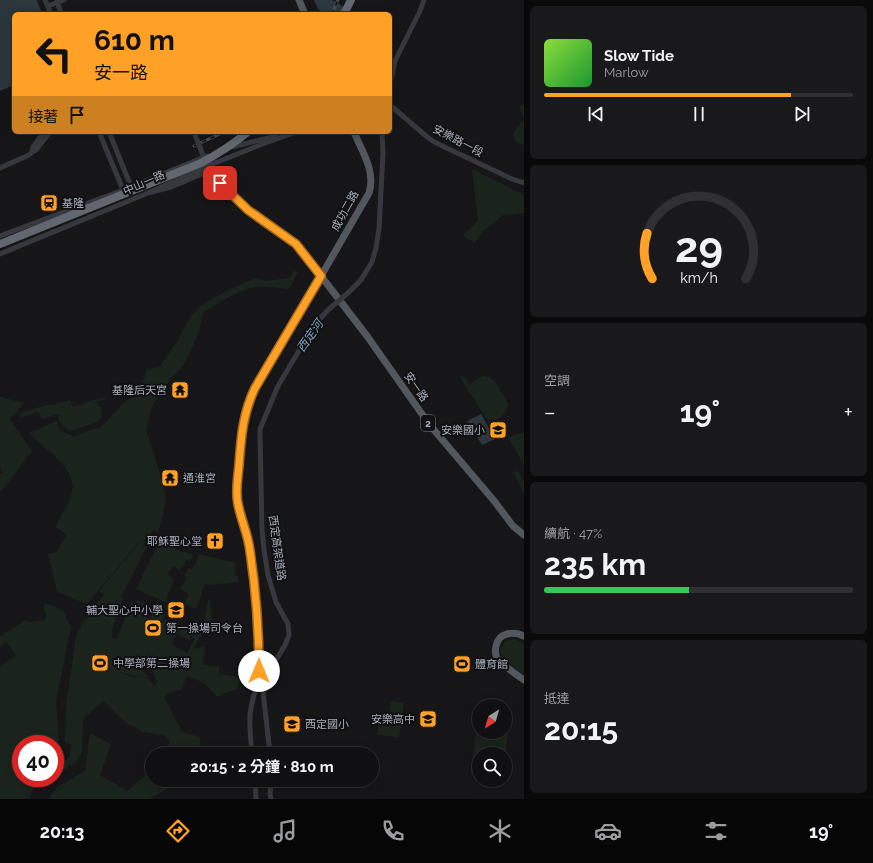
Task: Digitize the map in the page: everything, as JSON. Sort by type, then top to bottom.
[{"type":"highway","points":[[343,12],[346,0]]},
{"type":"highway","points":[[343,12],[351,0]]},
{"type":"highway","points":[[0,244],[201,163],[223,151],[245,134]]},
{"type":"main road","points":[[299,0],[304,12]]},
{"type":"main road","name":"成功二路","points":[[321,276],[357,214],[370,188],[370,168],[355,134]]},
{"type":"main road","name":"安一路","points":[[321,276],[429,424],[495,502],[513,526],[524,535]]},
{"type":"main road","points":[[524,636],[515,633],[504,634],[496,643],[495,650],[496,656],[500,662],[524,680]]},
{"type":"street","points":[[47,3],[64,0]]},
{"type":"street","points":[[392,75],[395,61],[424,0]]},
{"type":"street","points":[[57,1],[60,12]]},
{"type":"street","name":"安樂路一段","points":[[392,107],[434,142],[512,179],[524,183]]},
{"type":"street","points":[[32,152],[33,147],[43,134]]},
{"type":"street","points":[[0,168],[25,157],[36,150],[48,134]]},
{"type":"street","points":[[100,134],[127,201]]},
{"type":"street","points":[[109,134],[135,198]]},
{"type":"street","points":[[148,193],[171,187],[209,171],[195,134]]},
{"type":"street","name":"中山一路","points":[[0,236],[131,187],[225,148],[286,134]]},
{"type":"street","name":"中山一路","points":[[0,254],[148,193],[210,165],[290,134]]},
{"type":"street","name":"西定高架道路","points":[[269,747],[263,689],[265,679],[285,646],[289,635],[288,624],[276,602],[268,575],[264,550],[262,529],[260,429],[278,386],[316,323],[361,280],[372,262],[379,229],[383,153],[382,134]]},
{"type":"street","name":"安一路","points":[[209,171],[248,210],[296,244],[321,276]]},
{"type":"street","points":[[252,747],[250,709],[257,688],[259,671],[259,640],[253,569],[248,538],[238,503],[236,490],[241,438],[245,415],[255,388],[321,276]]},
{"type":"street","points":[[255,787],[256,799]]},
{"type":"street","points":[[271,787],[271,799]]},
{"type":"shaded area","points":[[0,0],[37,0],[41,12],[12,12],[12,86],[0,91]]},
{"type":"shaded area","points":[[314,0],[332,0],[346,8],[348,12],[322,12],[318,9]]},
{"type":"shaded area","points":[[519,104],[524,106],[524,119]]},
{"type":"shaded area","points":[[524,119],[524,145],[516,142],[513,133]]},
{"type":"shaded area","points":[[472,169],[524,195],[524,213],[503,215],[482,232],[475,243],[463,236],[478,221]]},
{"type":"shaded area","points":[[294,271],[298,272],[289,289],[265,287],[251,288],[232,295],[203,312],[198,335],[183,366],[173,376],[151,408],[146,430],[166,499],[158,532],[153,530],[150,537],[142,540],[139,544],[138,543],[87,604],[57,592],[48,554],[57,552],[67,534],[55,527],[70,500],[73,485],[69,473],[61,462],[29,433],[57,421],[59,430],[73,436],[101,427],[124,403],[135,395],[142,385],[147,370],[160,366],[180,337],[190,317],[201,305],[228,290],[256,278],[266,281],[289,278]]},
{"type":"shaded area","points":[[463,375],[470,385],[483,376],[488,377],[493,380],[501,391],[508,404],[505,413],[500,418],[490,420],[493,425],[491,426],[460,377]]},
{"type":"shaded area","points":[[0,397],[24,403],[10,419],[32,451],[0,493],[0,474],[3,473],[0,467]]},
{"type":"shaded area","points":[[104,397],[105,399],[95,402],[100,406],[102,411],[98,422],[70,431],[61,424],[59,414],[42,419],[38,412],[18,419],[23,412],[50,404],[53,405],[70,400],[73,407]]},
{"type":"shaded area","points":[[481,414],[495,439],[482,445],[467,421]]},
{"type":"shaded area","points":[[524,432],[524,465],[508,437]]},
{"type":"shaded area","points":[[517,470],[524,481],[524,493],[513,472]]},
{"type":"shaded area","points":[[160,540],[180,551],[193,554],[190,562],[187,560],[179,570],[174,566],[167,574],[174,580],[165,602],[136,589]]},
{"type":"shaded area","points":[[143,541],[145,543],[142,547],[143,548],[149,542],[121,597],[123,599],[112,629],[112,638],[117,639],[131,602],[135,604],[137,600],[153,607],[145,623],[147,625],[155,609],[166,614],[158,627],[153,621],[146,627],[153,635],[160,630],[159,628],[165,619],[185,628],[186,625],[189,627],[192,623],[197,625],[198,621],[204,622],[208,600],[210,600],[213,629],[203,633],[194,646],[196,649],[205,646],[203,665],[219,666],[219,674],[241,677],[238,689],[217,697],[204,683],[187,676],[181,690],[166,693],[165,699],[182,732],[200,737],[201,747],[168,747],[170,742],[166,736],[143,732],[126,723],[103,701],[83,719],[82,752],[76,762],[64,770],[64,761],[69,758],[72,745],[65,742],[66,706],[76,636],[86,618],[88,619],[93,608],[104,595],[99,591],[138,544],[139,545]],"holes":[[[177,634],[189,640],[191,636],[195,639],[187,653],[171,644]],[[148,663],[157,680],[155,686],[148,678],[140,678],[117,671],[139,677],[148,677],[141,668]]]},
{"type":"shaded area","points":[[199,554],[236,563],[235,576],[238,576],[238,582],[209,585],[205,584],[196,609],[184,604],[189,594],[180,589],[187,578],[184,575],[189,568],[191,570],[196,564]]},
{"type":"shaded area","points":[[46,603],[63,611],[71,627],[56,702],[59,735],[12,735],[12,787],[34,787],[29,799],[0,799],[0,667],[16,655],[6,642],[0,647],[0,636],[26,620],[30,622],[45,620],[47,616],[43,608]]},
{"type":"shaded area","points":[[514,639],[524,644],[524,675],[501,656],[503,644]]},
{"type":"shaded area","points":[[391,701],[404,703],[399,738],[377,734],[380,717],[388,719]]},
{"type":"shaded area","points":[[90,733],[111,744],[100,775],[128,791],[145,775],[145,787],[170,787],[150,799],[49,799],[57,787],[64,787],[64,783],[85,771]]},
{"type":"shaded area","points":[[475,739],[507,739],[506,747],[474,747]]},
{"type":"railway","points":[[333,12],[338,0]]},
{"type":"railway","points":[[194,146],[220,134]]},
{"type":"place","name":"基隆","points":[[49,203]]},
{"type":"place","name":"基隆后天宮","points":[[180,390]]},
{"type":"place","name":"安樂國小","points":[[498,430]]},
{"type":"place","name":"通淮宮","points":[[170,478]]},
{"type":"place","name":"耶穌聖心堂","points":[[215,541]]},
{"type":"place","name":"輔大聖心中小學","points":[[176,610]]},
{"type":"place","name":"第一操場司令台","points":[[153,628]]},
{"type":"place","name":"中學部第二操場","points":[[100,663]]},
{"type":"place","name":"體育館","points":[[462,664]]},
{"type":"place","name":"安樂高中","points":[[428,719]]},
{"type":"place","name":"西定國小","points":[[292,724]]},
{"type":"route","points":[[220,183],[248,210],[296,244],[321,276],[255,388],[245,415],[242,430],[236,490],[238,503],[248,538],[253,569],[259,640],[259,671]]},
{"type":"water label","name":"西定河","points":[[310,336]]}]
